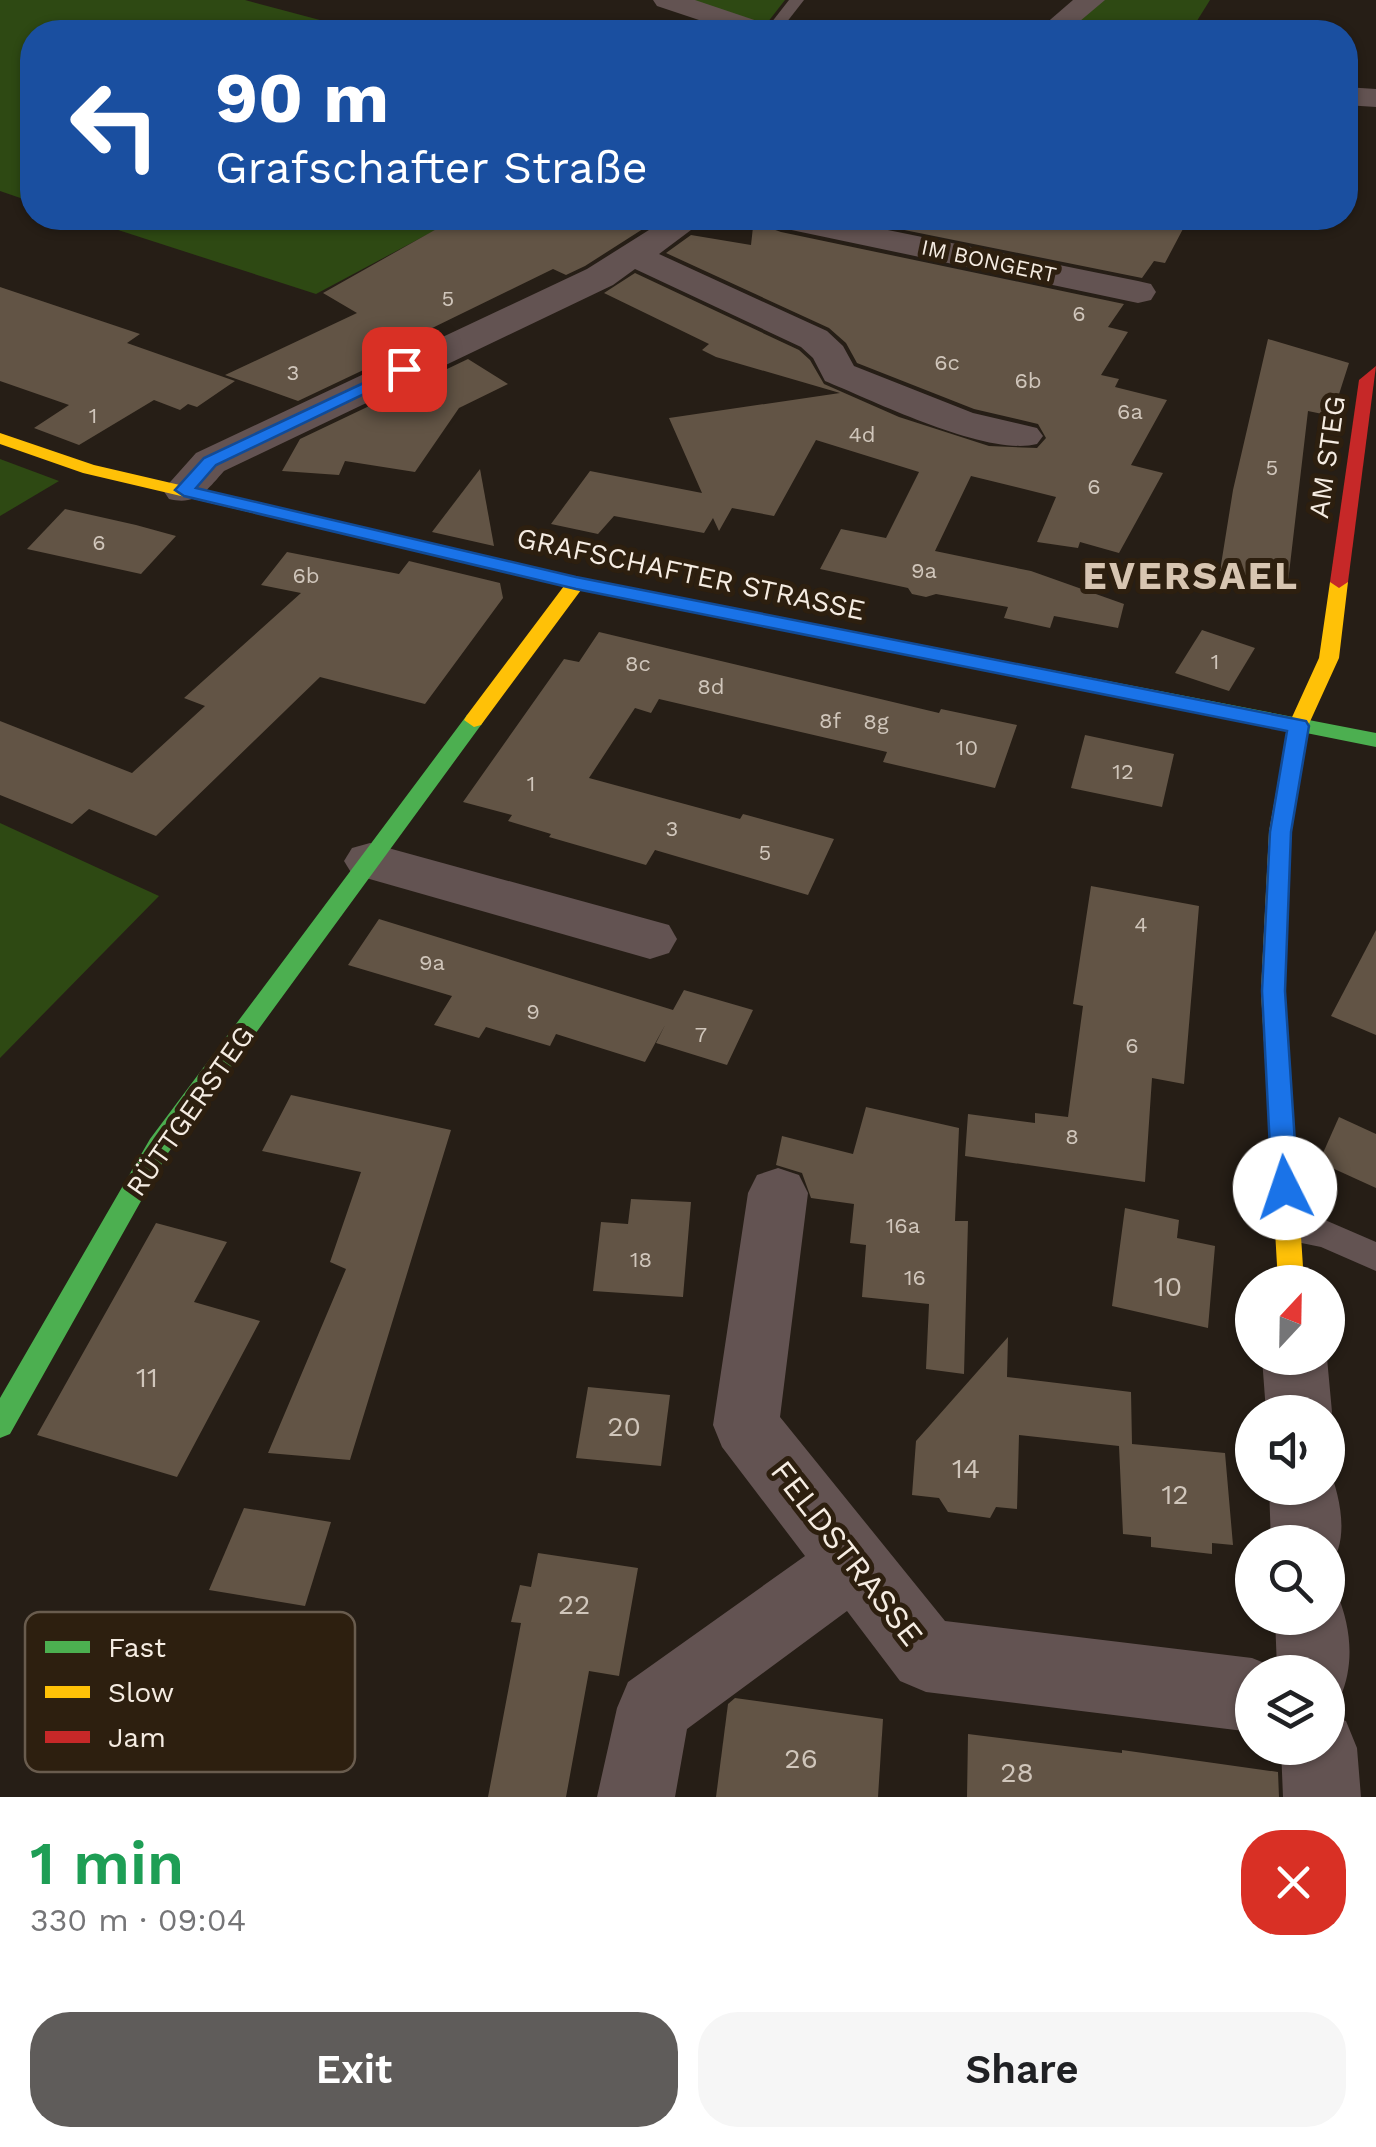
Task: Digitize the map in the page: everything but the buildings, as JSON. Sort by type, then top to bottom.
[{"type":"street","points":[[667,0],[726,20]]},
{"type":"street","points":[[1065,20],[1091,0]]},
{"type":"street","points":[[184,490],[210,462],[600,277],[673,230]]},
{"type":"street","name":"IM BONGERT","points":[[840,230],[1138,292]]},
{"type":"street","points":[[635,256],[814,339],[830,354],[838,373],[961,422],[1023,436]]},
{"type":"street","name":"AM STEG","points":[[1298,726],[1330,658],[1367,380],[1376,371]]},
{"type":"street","name":"GRAFSCHAFTER STRASSE","points":[[0,438],[89,468],[576,583],[1376,740]]},
{"type":"street","name":"RÜTTGERSTEG","points":[[0,1426],[159,1146],[576,583]]},
{"type":"street","points":[[1290,1265],[1274,991],[1280,832],[1298,726]]},
{"type":"street","points":[[370,861],[650,939]]},
{"type":"street","name":"FELDSTRASSE","points":[[778,1193],[746,1425],[926,1654],[1235,1693]]},
{"type":"street","points":[[636,1797],[654,1708],[854,1563]]},
{"type":"street","points":[[1319,1765],[1322,1797]]},
{"type":"lane","points":[[781,20],[798,0]]},
{"type":"lane","points":[[1288,1228],[1325,1234],[1376,1257]]},
{"type":"green space","points":[[0,0],[245,0],[320,20],[20,20],[20,198],[0,191]]},
{"type":"green space","points":[[683,0],[785,0],[769,20],[743,20]]},
{"type":"green space","points":[[1098,0],[1210,0],[1198,20],[1072,20]]},
{"type":"green space","points":[[118,230],[436,230],[316,294]]},
{"type":"green space","points":[[0,459],[59,481],[0,516]]},
{"type":"green space","points":[[0,823],[159,896],[0,1058]]},
{"type":"traffic: fast","points":[[1015,669],[1376,740]]},
{"type":"traffic: fast","points":[[0,1425],[159,1146],[474,720]]},
{"type":"traffic: slow","points":[[0,438],[89,469],[576,583],[693,606]]},
{"type":"traffic: slow","points":[[1290,1265],[1273,991],[1280,832],[1298,726],[1329,658],[1339,582]]},
{"type":"traffic: slow","points":[[474,720],[576,583]]},
{"type":"traffic: jam","points":[[1339,582],[1367,380],[1376,371]]},
{"type":"traffic: jam","points":[[693,606],[1015,669]]},
{"type":"district","name":"EVERSAEL","points":[[1191,576]]},
{"type":"route","points":[[404,369],[210,462],[184,490],[576,583],[1298,726],[1280,832],[1274,991],[1285,1188]]}]
